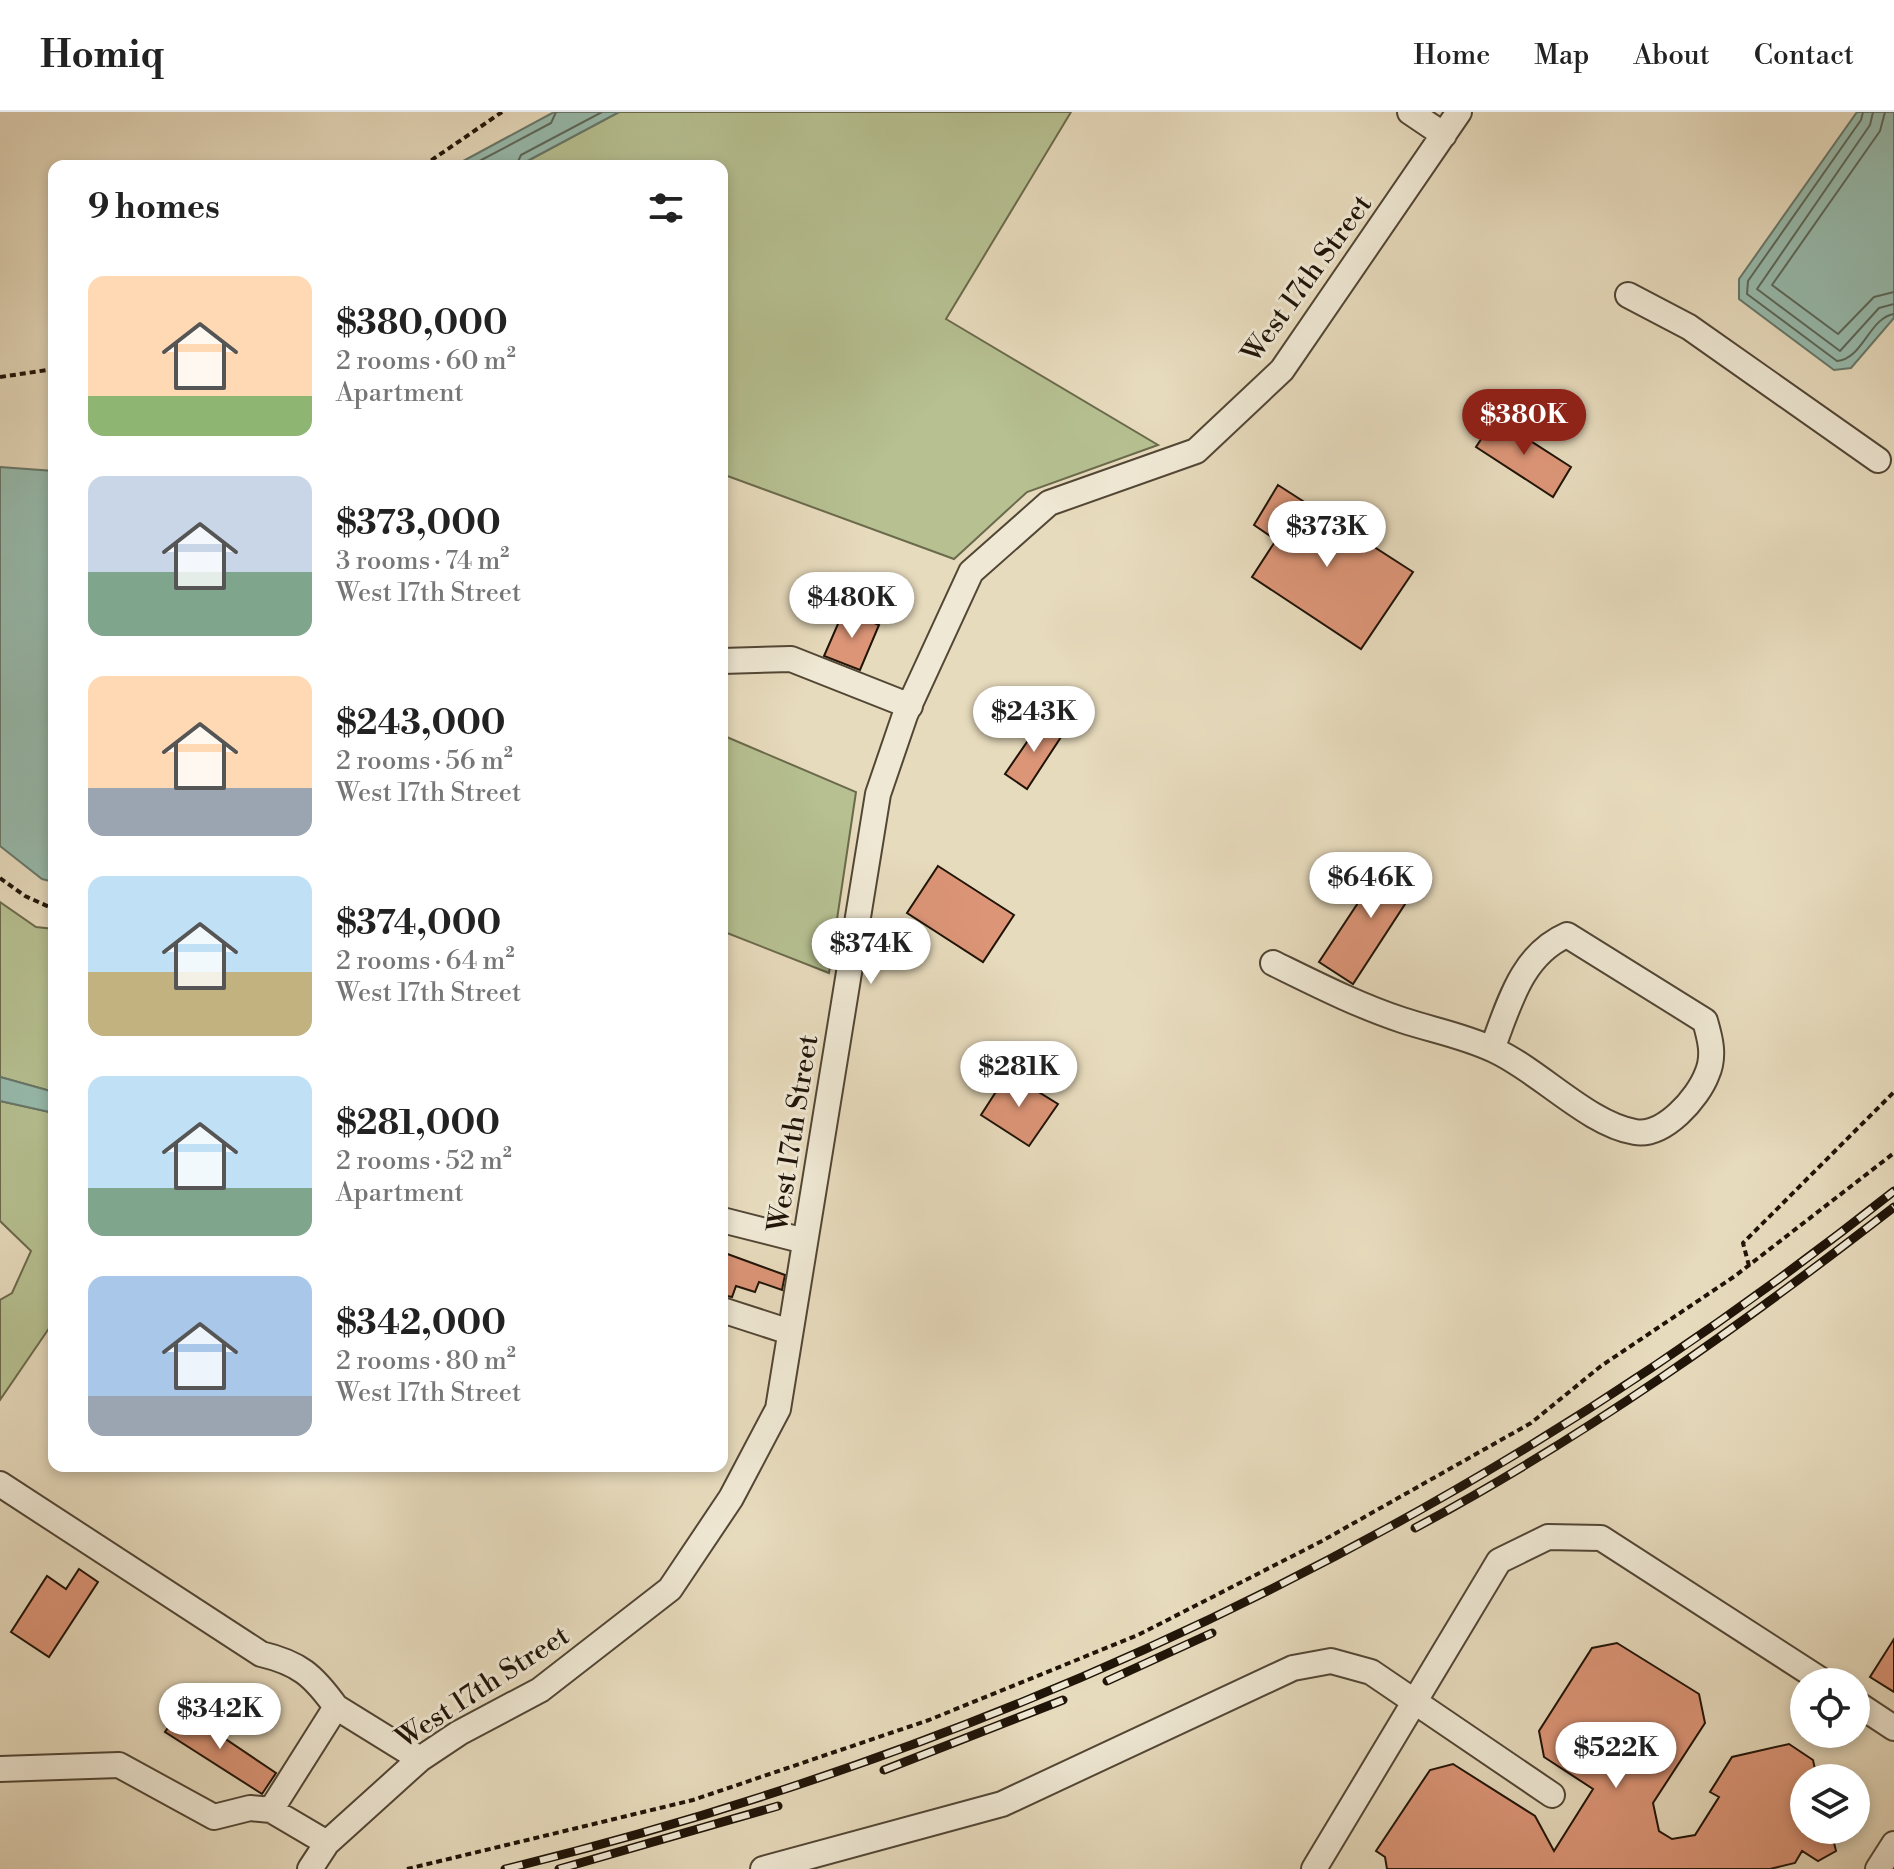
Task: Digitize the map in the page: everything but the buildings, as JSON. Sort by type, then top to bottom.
[{"type":"street","points":[[1410,112],[1444,135]]},
{"type":"street","name":"West 17th Street","points":[[310,1869],[327,1843],[420,1759],[459,1733],[540,1690],[670,1589],[731,1498],[778,1409],[878,794],[910,706],[971,572],[1049,503],[1196,451],[1282,370],[1459,112]]},
{"type":"street","points":[[1628,295],[1689,327],[1878,460]]},
{"type":"street","points":[[728,661],[791,659],[910,706]]},
{"type":"street","points":[[1273,963],[1344,998],[1492,1049],[1534,1072],[1609,1124],[1639,1133],[1666,1123],[1693,1098],[1708,1073],[1712,1045],[1705,1021],[1567,935],[1546,944],[1521,976],[1492,1049]]},
{"type":"street","points":[[728,1222],[805,1241]]},
{"type":"street","points":[[728,1312],[790,1332]]},
{"type":"street","points":[[0,1484],[261,1654],[285,1659],[314,1677],[336,1707],[420,1759]]},
{"type":"street","points":[[1314,1869],[1499,1561],[1548,1537],[1601,1538],[1802,1668]]},
{"type":"street","points":[[763,1869],[1002,1804],[1293,1668],[1331,1661],[1371,1672],[1552,1795]]},
{"type":"street","points":[[271,1810],[336,1707]]},
{"type":"street","points":[[1870,1712],[1894,1728]]},
{"type":"street","points":[[0,1769],[119,1765],[214,1817],[250,1808],[271,1810],[327,1843]]},
{"type":"street","points":[[1878,1869],[1894,1844]]},
{"type":"path","points":[[432,160],[502,112]]},
{"type":"path","points":[[0,377],[48,370]]},
{"type":"path","points":[[0,878],[25,896],[48,906]]},
{"type":"path","points":[[1749,1266],[1743,1243],[1894,1092]]},
{"type":"path","points":[[407,1869],[554,1836],[707,1795],[929,1720],[1138,1635],[1322,1541],[1531,1423],[1610,1359],[1749,1266],[1894,1153]]},
{"type":"shaded area","points":[[619,112],[1071,112],[946,319],[1158,445],[1027,492],[954,559],[728,476],[728,160],[529,160]]},
{"type":"shaded area","points":[[728,738],[856,792],[829,973],[728,933]]},
{"type":"shaded area","points":[[0,902],[36,927],[48,928],[48,1090],[0,1077]]},
{"type":"shaded area","points":[[0,1101],[48,1112],[48,1330],[0,1400],[0,1300],[12,1293],[31,1251],[0,1221]]},
{"type":"water","points":[[554,112],[619,112],[529,160],[465,160]]},
{"type":"water","points":[[1857,112],[1894,112],[1894,318],[1851,368],[1834,370],[1739,299],[1739,279]]},
{"type":"water","points":[[0,467],[48,471],[48,880],[0,846]]},
{"type":"water","points":[[0,1077],[48,1090],[48,1112],[0,1101]]},
{"type":"railway","points":[[505,1869],[695,1817],[880,1756],[1061,1686],[1237,1606],[1408,1517],[1575,1418],[1737,1309],[1894,1191]]},
{"type":"railway","points":[[1415,1528],[1540,1456],[1661,1378],[1894,1207]]},
{"type":"railway","points":[[1107,1681],[1212,1633]]},
{"type":"railway","points":[[884,1770],[1063,1700]]},
{"type":"railway","points":[[559,1869],[778,1806]]}]
